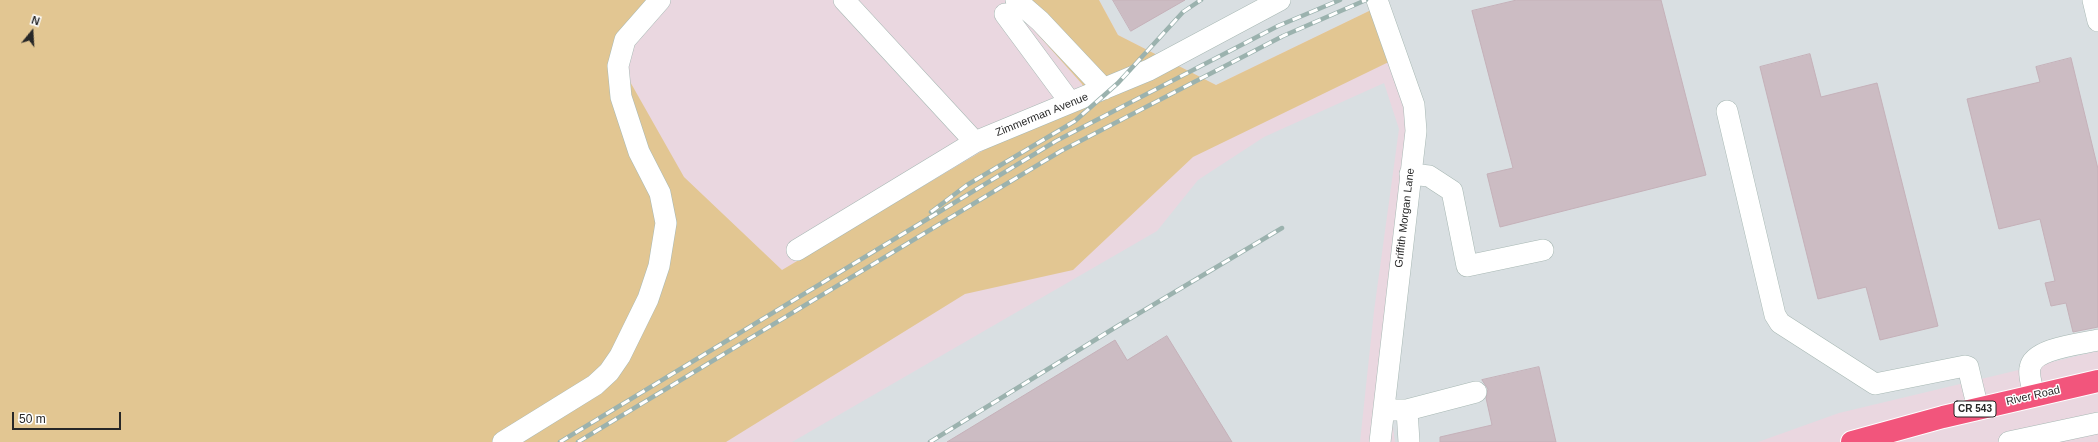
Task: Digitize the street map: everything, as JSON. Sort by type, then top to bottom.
[{"type":"main road","name":"River Road","points":[[1852,442],[1978,409],[2098,381]]},
{"type":"street","points":[[503,442],[595,385],[609,372],[620,356],[648,299],[659,266],[666,223],[660,193],[639,152],[621,97],[618,66],[625,40],[660,0]]},
{"type":"street","points":[[844,0],[976,142]]},
{"type":"street","name":"Zimmerman Avenue","points":[[797,250],[976,142],[1149,70],[1280,0]]},
{"type":"street","name":"Griffith Morgan Lane","points":[[1377,0],[1414,105],[1416,131],[1380,442]]},
{"type":"street","points":[[2093,0],[2098,21]]},
{"type":"street","points":[[1011,7],[1061,42],[1087,96]]},
{"type":"street","points":[[1011,7],[1087,96]]},
{"type":"street","points":[[1727,111],[1775,315],[1780,323],[1876,384],[1965,366],[1968,367],[1978,409]]},
{"type":"street","points":[[1410,174],[1429,176],[1452,191],[1467,266],[1543,250]]},
{"type":"street","points":[[2034,396],[2030,368],[2033,360],[2042,352],[2098,340]]},
{"type":"street","points":[[1384,410],[1407,410],[1476,392]]},
{"type":"street","points":[[1407,410],[1409,442]]},
{"type":"street","points":[[2009,442],[2098,423]]},
{"type":"shaded area","points":[[0,0],[670,0],[627,47],[624,71],[684,177],[782,270],[1004,138],[1087,96],[1082,84],[1007,0],[1099,0],[1118,35],[1216,85],[1369,11],[1381,8],[1399,57],[1193,157],[1073,270],[965,294],[726,442],[0,442]]},
{"type":"shaded area","points":[[1099,0],[2098,0],[2098,351],[1839,413],[1758,442],[1395,442],[1387,381],[1414,105],[1380,8],[1369,11],[1216,85],[1118,35]]},
{"type":"shaded area","points":[[1384,83],[1399,129],[1374,311],[1360,442],[792,442],[1157,231],[1198,180],[1264,137]]},
{"type":"building","points":[[1113,0],[1185,0],[1131,31]]},
{"type":"building","points":[[1517,0],[1661,0],[1706,175],[1500,227],[1487,174],[1513,168],[1472,11]]},
{"type":"building","points":[[1810,54],[1821,97],[1877,83],[1938,326],[1880,340],[1866,287],[1818,299],[1760,67]]},
{"type":"building","points":[[2071,58],[2098,169],[2098,327],[2073,332],[2066,303],[2051,306],[2045,283],[2055,281],[2040,219],[1999,229],[1967,99],[2040,82],[2036,67]]},
{"type":"building","points":[[1167,336],[1232,442],[947,442],[1115,340],[1127,360]]},
{"type":"building","points":[[1539,367],[1556,442],[1440,442],[1440,437],[1492,425],[1486,398],[1488,389],[1482,380]]},
{"type":"railway","points":[[931,212],[967,185],[1075,121],[1118,83],[1183,12],[1201,0]]},
{"type":"railway","points":[[560,442],[1056,141],[1278,26],[1340,0]]},
{"type":"railway","points":[[578,442],[1061,151],[1283,36],[1366,0]]},
{"type":"railway","points":[[930,442],[1116,327],[1282,228]]}]
